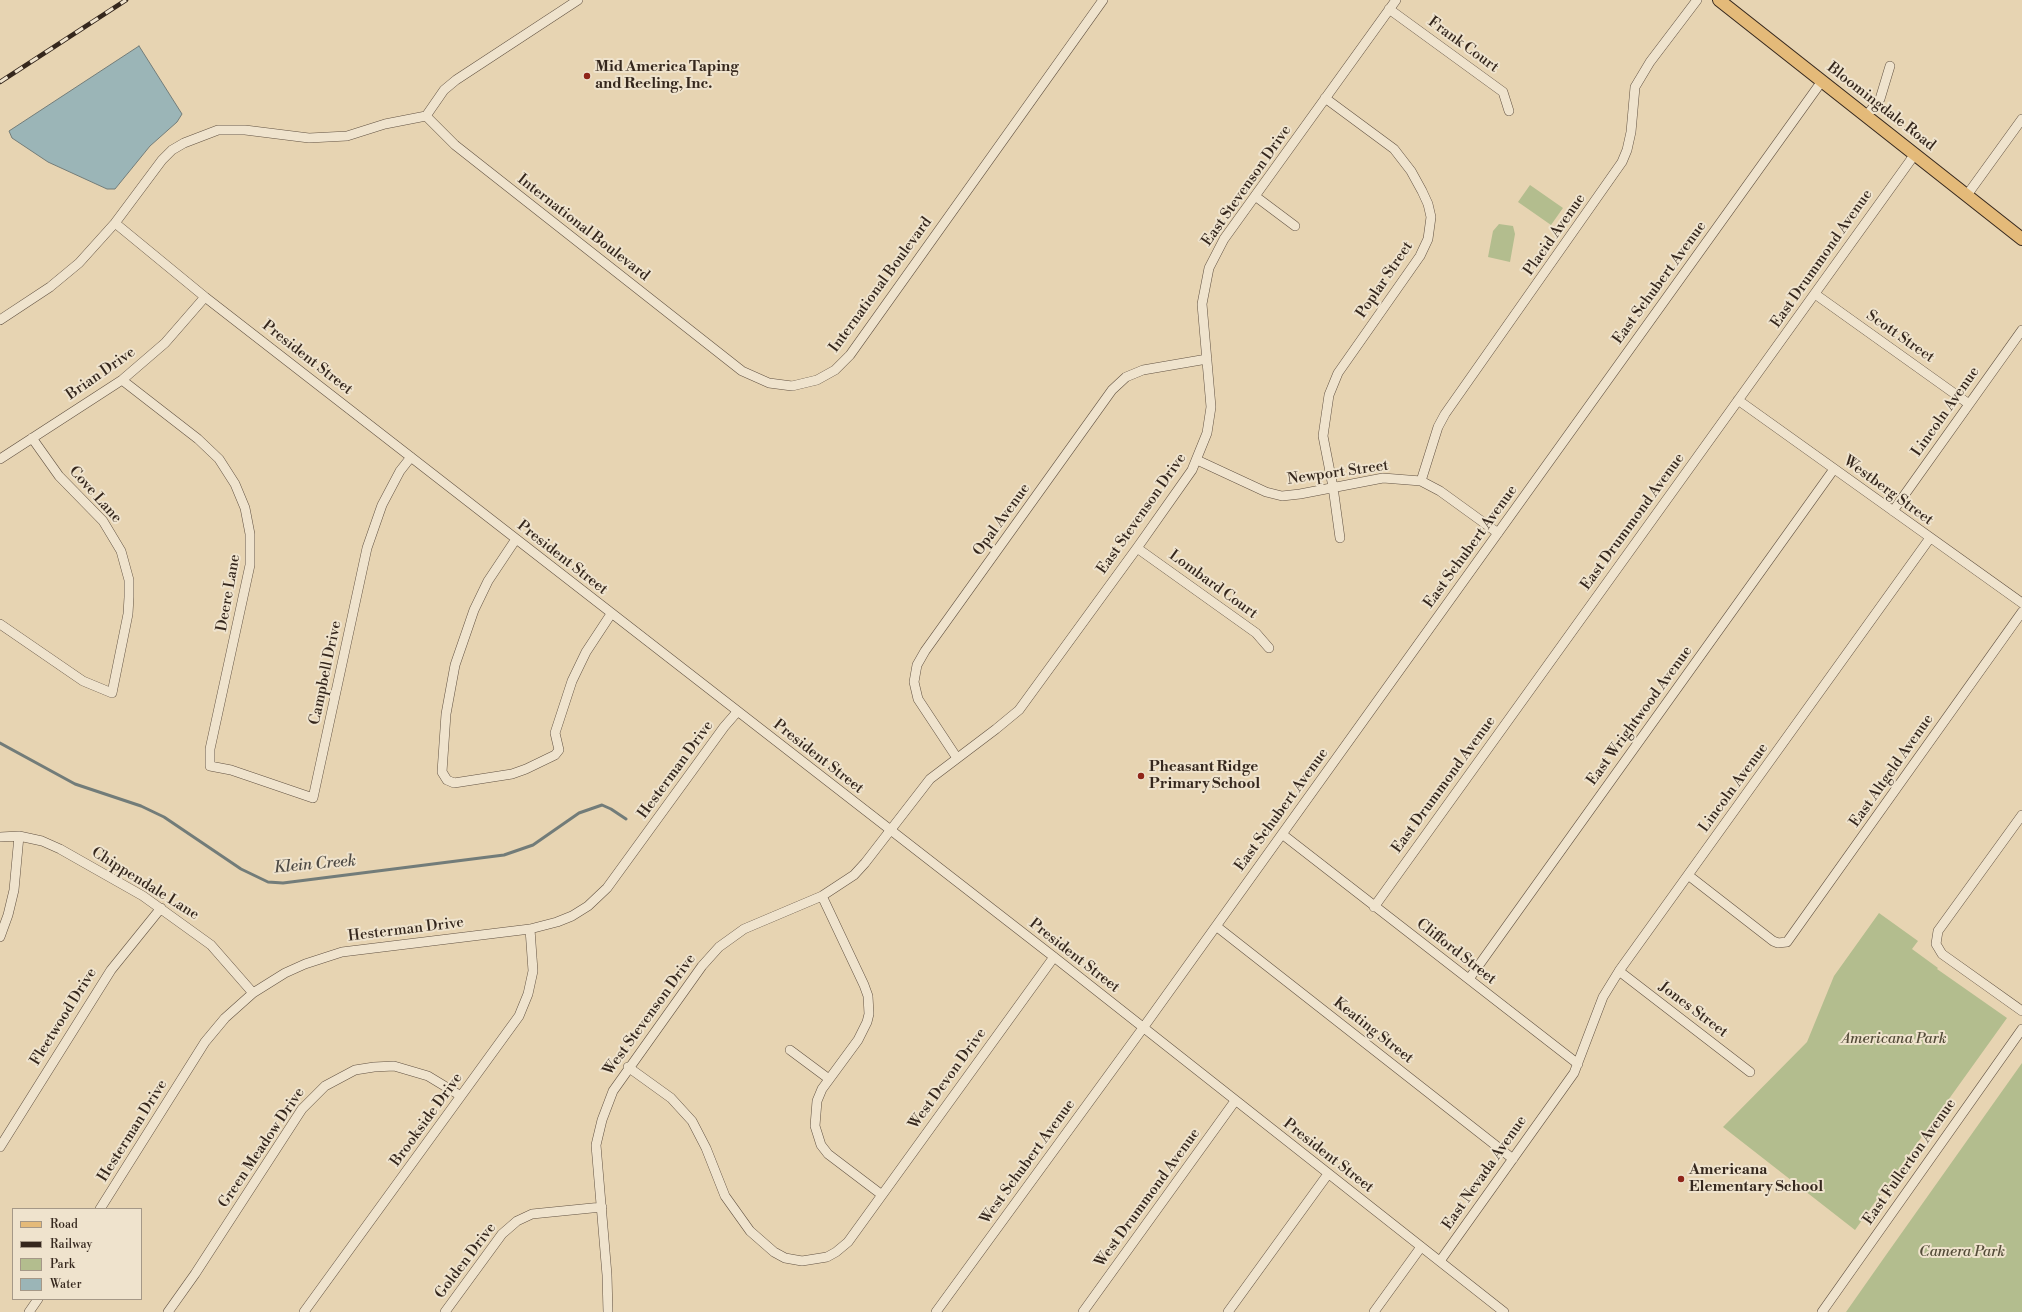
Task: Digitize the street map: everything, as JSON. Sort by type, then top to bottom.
[{"type":"main road","name":"Bloomingdale Road","points":[[1719,0],[2022,239]]},
{"type":"street","points":[[0,320],[50,286],[79,263],[115,223],[162,160],[172,150],[196,137],[218,130],[245,130],[309,138],[347,136],[385,124],[426,116],[444,90],[456,80],[578,0]]},
{"type":"street","name":"International Boulevard","points":[[426,116],[455,145],[742,371],[769,383],[792,386],[817,380],[835,370],[850,355],[1103,0]]},
{"type":"street","name":"East Stevenson Drive","points":[[890,830],[930,779],[1019,710],[1137,548],[1197,460],[1207,434],[1210,407],[1207,359],[1202,318],[1202,304],[1209,268],[1224,239],[1396,0]]},
{"type":"street","name":"Placid Avenue","points":[[1421,481],[1438,427],[1445,414],[1622,162],[1631,132],[1635,87],[1650,62],[1697,0]]},
{"type":"street","name":"Frank Court","points":[[1389,9],[1504,92],[1509,111]]},
{"type":"street","points":[[1866,116],[1880,98],[1890,66]]},
{"type":"street","name":"East Schubert Avenue","points":[[1143,1028],[1822,81]]},
{"type":"street","name":"Poplar Street","points":[[1325,98],[1394,149],[1411,171],[1422,191],[1428,204],[1431,217],[1428,239],[1420,256],[1338,373],[1329,395],[1323,436],[1333,487],[1340,538]]},
{"type":"street","points":[[1967,195],[2022,119]]},
{"type":"street","name":"East Drummond Avenue","points":[[1374,906],[1915,154]]},
{"type":"street","points":[[1255,196],[1295,226]]},
{"type":"street","name":"President Street","points":[[115,223],[205,297],[1054,957],[1504,1312]]},
{"type":"street","name":"Scott Street","points":[[1815,294],[1969,404]]},
{"type":"street","name":"Brian Drive","points":[[0,459],[122,380],[165,343],[205,297]]},
{"type":"street","name":"Lincoln Avenue","points":[[1893,511],[2022,330]]},
{"type":"street","name":"Opal Avenue","points":[[957,758],[918,698],[914,682],[917,665],[925,651],[1112,390],[1126,377],[1143,370],[1207,359]]},
{"type":"street","name":"Deere Lane","points":[[122,380],[198,439],[219,459],[235,484],[245,508],[250,534],[250,565],[210,749],[210,766]]},
{"type":"street","name":"Westberg Street","points":[[1738,400],[2022,603]]},
{"type":"street","name":"Cove Lane","points":[[0,624],[83,681],[112,693],[129,603],[129,580],[121,551],[103,521],[59,476],[32,438]]},
{"type":"street","name":"Campbell Drive","points":[[210,766],[231,770],[313,798],[368,548],[382,505],[400,472],[411,456]]},
{"type":"street","name":"Newport Street","points":[[1197,460],[1266,492],[1282,496],[1383,478],[1421,481],[1440,491],[1498,533]]},
{"type":"street","name":"East Wrightwood Avenue","points":[[1468,979],[1834,469]]},
{"type":"street","name":"Lincoln Avenue","points":[[1578,1064],[1602,997],[1619,971],[1930,538]]},
{"type":"street","points":[[516,539],[488,581],[474,610],[455,665],[446,714],[442,772],[447,780],[454,784],[512,774],[555,755],[559,750],[555,733],[572,681],[586,652],[611,614]]},
{"type":"street","name":"Lombard Court","points":[[1137,548],[1256,633],[1269,648]]},
{"type":"street","name":"East Altgeld Avenue","points":[[1688,876],[1773,941],[1782,943],[1789,938],[2022,612]]},
{"type":"street","name":"Hesterman Drive","points":[[101,1208],[205,1042],[225,1018],[253,993],[298,967],[342,952],[530,929],[557,922],[572,916],[588,906],[607,888],[724,727],[737,712]]},
{"type":"street","points":[[2022,815],[1938,931],[1936,944],[1942,954],[2022,1011]]},
{"type":"street","name":"West Stevenson Drive","points":[[608,1312],[607,1275],[596,1145],[607,1103],[628,1067],[702,966],[719,947],[744,929],[822,896],[854,875],[890,830]]},
{"type":"street","name":"Clifford Street","points":[[1282,834],[1578,1064]]},
{"type":"street","points":[[0,937],[8,915],[14,890],[19,836]]},
{"type":"street","name":"Chippendale Lane","points":[[0,837],[19,836],[42,841],[60,848],[160,908],[211,945],[253,993]]},
{"type":"street","points":[[822,896],[864,985],[869,1006],[867,1022],[863,1032],[822,1089],[815,1109],[815,1126],[821,1145],[837,1162],[882,1195]]},
{"type":"street","name":"Fleetwood Drive","points":[[0,1147],[111,970],[160,908]]},
{"type":"street","name":"Keating Street","points":[[1216,926],[1513,1159]]},
{"type":"street","name":"Brookside Drive","points":[[304,1312],[514,1023],[524,1003],[533,971],[530,929]]},
{"type":"street","name":"West Devon Drive","points":[[628,1067],[671,1098],[692,1121],[706,1148],[720,1184],[733,1209],[750,1231],[774,1252],[796,1261],[826,1257],[836,1252],[848,1242],[1054,957]]},
{"type":"street","name":"Jones Street","points":[[1619,971],[1750,1072]]},
{"type":"street","name":"West Schubert Avenue","points":[[936,1312],[1143,1028]]},
{"type":"street","name":"East Fullerton Avenue","points":[[1822,1312],[2022,1029]]},
{"type":"street","points":[[790,1050],[829,1079]]},
{"type":"street","name":"East Nevada Avenue","points":[[1440,1262],[1554,1101],[1578,1064]]},
{"type":"street","name":"Green Meadow Drive","points":[[168,1312],[195,1274],[302,1108],[325,1086],[355,1070],[394,1066],[428,1076],[461,1096]]},
{"type":"street","name":"West Drummond Avenue","points":[[1083,1312],[1236,1101]]},
{"type":"street","points":[[1228,1312],[1328,1174]]},
{"type":"street","name":"Golden Drive","points":[[445,1312],[502,1234],[517,1221],[532,1214],[602,1207]]},
{"type":"street","points":[[1374,1312],[1421,1247]]},
{"type":"street","points":[[29,1312],[37,1300]]},
{"type":"green space","points":[[1530,185],[1563,208],[1551,225],[1518,202]]},
{"type":"green space","points":[[1499,224],[1513,226],[1515,234],[1510,262],[1488,257],[1493,231]]},
{"type":"green space","name":"Americana Park","points":[[1879,913],[1918,941],[1912,949],[1938,968],[1937,969],[2007,1018],[1855,1230],[1723,1127],[1807,1042],[1834,976]]},
{"type":"green space","name":"Camera Park","points":[[2022,1063],[2022,1312],[1846,1312],[1886,1255]]},
{"type":"water","points":[[139,46],[182,114],[177,122],[150,146],[115,189],[107,189],[48,162],[12,138],[9,131]]},
{"type":"waterway","name":"Klein Creek","points":[[0,743],[75,784],[141,806],[164,817],[241,869],[268,882],[283,883],[504,855],[533,845],[579,813],[602,805],[626,819]]},
{"type":"railway","points":[[0,82],[126,0]]},
{"type":"place","name":"Mid America Taping and Reeling, Inc.","points":[[587,76]]},
{"type":"place","name":"Pheasant Ridge Primary School","points":[[1141,776]]},
{"type":"place","name":"Americana Elementary School","points":[[1681,1179]]}]
